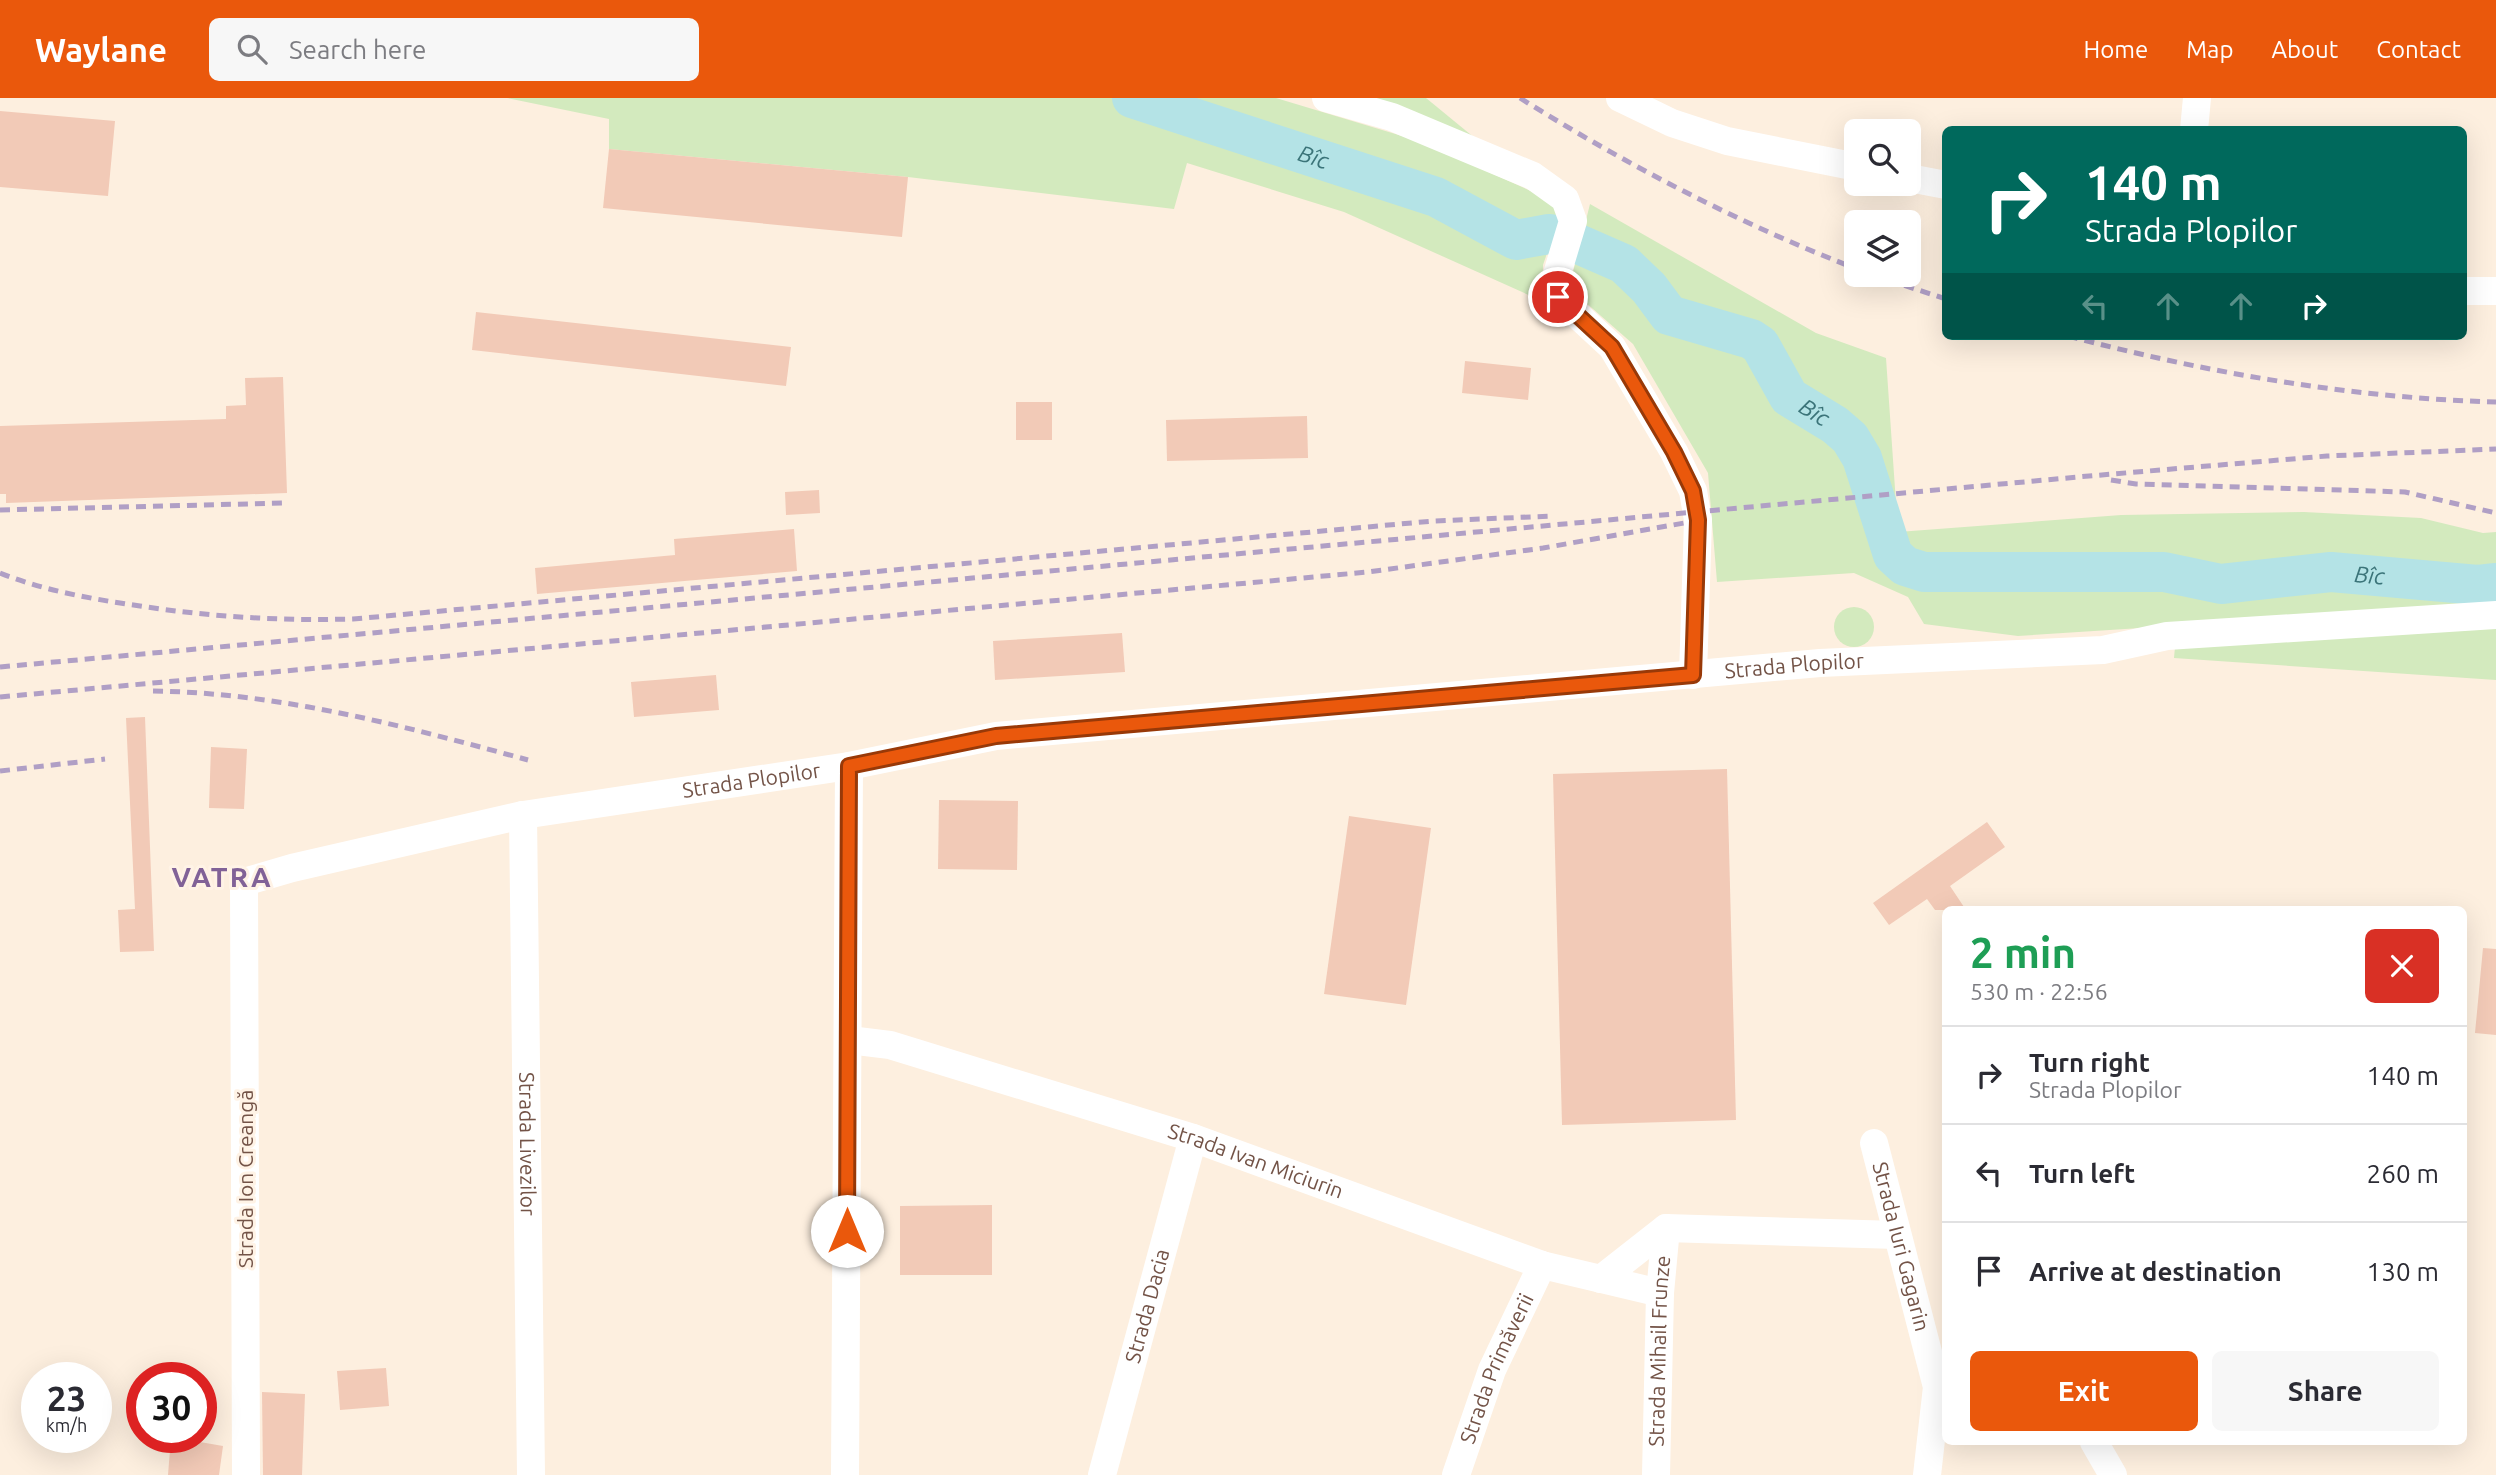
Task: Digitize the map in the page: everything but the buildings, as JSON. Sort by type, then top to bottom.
[{"type":"street","points":[[1326,98],[1392,117],[1533,176],[1565,199],[1573,221],[1554,284],[1558,297],[1612,347],[1679,460],[1693,491],[1698,520],[1693,675]]},
{"type":"street","points":[[1620,98],[1672,123],[1727,141],[1844,164]]},
{"type":"street","points":[[2194,126],[2197,98]]},
{"type":"street","points":[[1921,180],[1942,184]]},
{"type":"street","points":[[2467,291],[2496,291]]},
{"type":"street","name":"Strada Plopilor","points":[[244,882],[292,867],[523,814],[849,766],[996,736],[1920,656],[2103,650],[2167,636],[2496,615]]},
{"type":"street","points":[[845,1475],[849,766]]},
{"type":"street","name":"Strada Livezilor","points":[[523,814],[531,1475]]},
{"type":"street","name":"Strada Ion Creangă","points":[[244,882],[246,1475]]},
{"type":"street","name":"Strada Ivan Miciurin","points":[[849,1040],[890,1045],[1192,1138],[1542,1265],[1660,1293]]},
{"type":"street","name":"Strada Dacia","points":[[1102,1475],[1192,1138]]},
{"type":"street","name":"Strada Iuri Gagarin","points":[[1874,1143],[1897,1235],[1941,1387],[1927,1475]]},
{"type":"street","points":[[1601,1279],[1666,1228],[1897,1235]]},
{"type":"street","name":"Strada Mihail Frunze","points":[[1656,1475],[1660,1293],[1666,1228]]},
{"type":"street","name":"Strada Primăverii","points":[[1457,1475],[1493,1370],[1542,1265]]},
{"type":"street","points":[[2096,1445],[2113,1475]]},
{"type":"green space","points":[[507,98],[1276,98],[1422,142],[1553,201],[1560,215],[1543,265],[1542,301],[1344,212],[1187,163],[1174,209],[908,177],[609,149],[609,119]]},
{"type":"green space","points":[[1350,98],[1426,98],[1476,139]]},
{"type":"green space","points":[[1590,204],[1816,333],[1886,358],[1898,532],[2121,515],[2304,512],[2421,518],[2483,533],[2496,532],[2496,605],[2018,636],[1924,624],[1908,597],[1854,573],[1717,582],[1708,473],[1633,344],[1569,288]]},
{"type":"green space","points":[[1854,607],[1868,613],[1874,627],[1868,641],[1854,647],[1840,641],[1834,627],[1840,613]]},
{"type":"green space","points":[[2496,625],[2496,680],[2174,658],[2175,647]]},
{"type":"waterway","name":"Bîc","points":[[1132,98],[1436,197],[1516,240],[1549,234],[1560,236],[1624,264],[1649,288],[1669,315],[1751,339],[1760,345],[1789,397],[1835,425],[1850,438],[1862,458],[1893,555],[1905,566],[1924,572],[2164,572],[2221,584],[2331,572],[2478,585],[2496,583]]},
{"type":"railway","points":[[1520,98],[1601,147],[1685,192],[1770,233],[1844,264]]},
{"type":"railway","points":[[1909,287],[1942,298]]},
{"type":"railway","points":[[2084,340],[2173,361],[2280,381],[2388,395],[2496,402]]},
{"type":"railway","points":[[0,667],[2089,476],[2327,456],[2496,449]]},
{"type":"railway","points":[[2111,480],[2136,484],[2405,492],[2496,513]]},
{"type":"railway","points":[[0,510],[284,503]]},
{"type":"railway","points":[[0,573],[69,594],[167,610],[246,617],[353,619],[1433,521],[1553,516]]},
{"type":"railway","points":[[0,697],[1368,572],[1543,548],[1684,523]]},
{"type":"railway","points":[[153,691],[201,693],[296,705],[389,724],[528,760]]},
{"type":"railway","points":[[0,771],[105,759]]},
{"type":"district","name":"VATRA","points":[[222,877]]},
{"type":"route","points":[[847,1231],[849,766],[996,736],[1693,675],[1698,604],[1698,510],[1693,491],[1683,467],[1612,347],[1558,297]]}]
